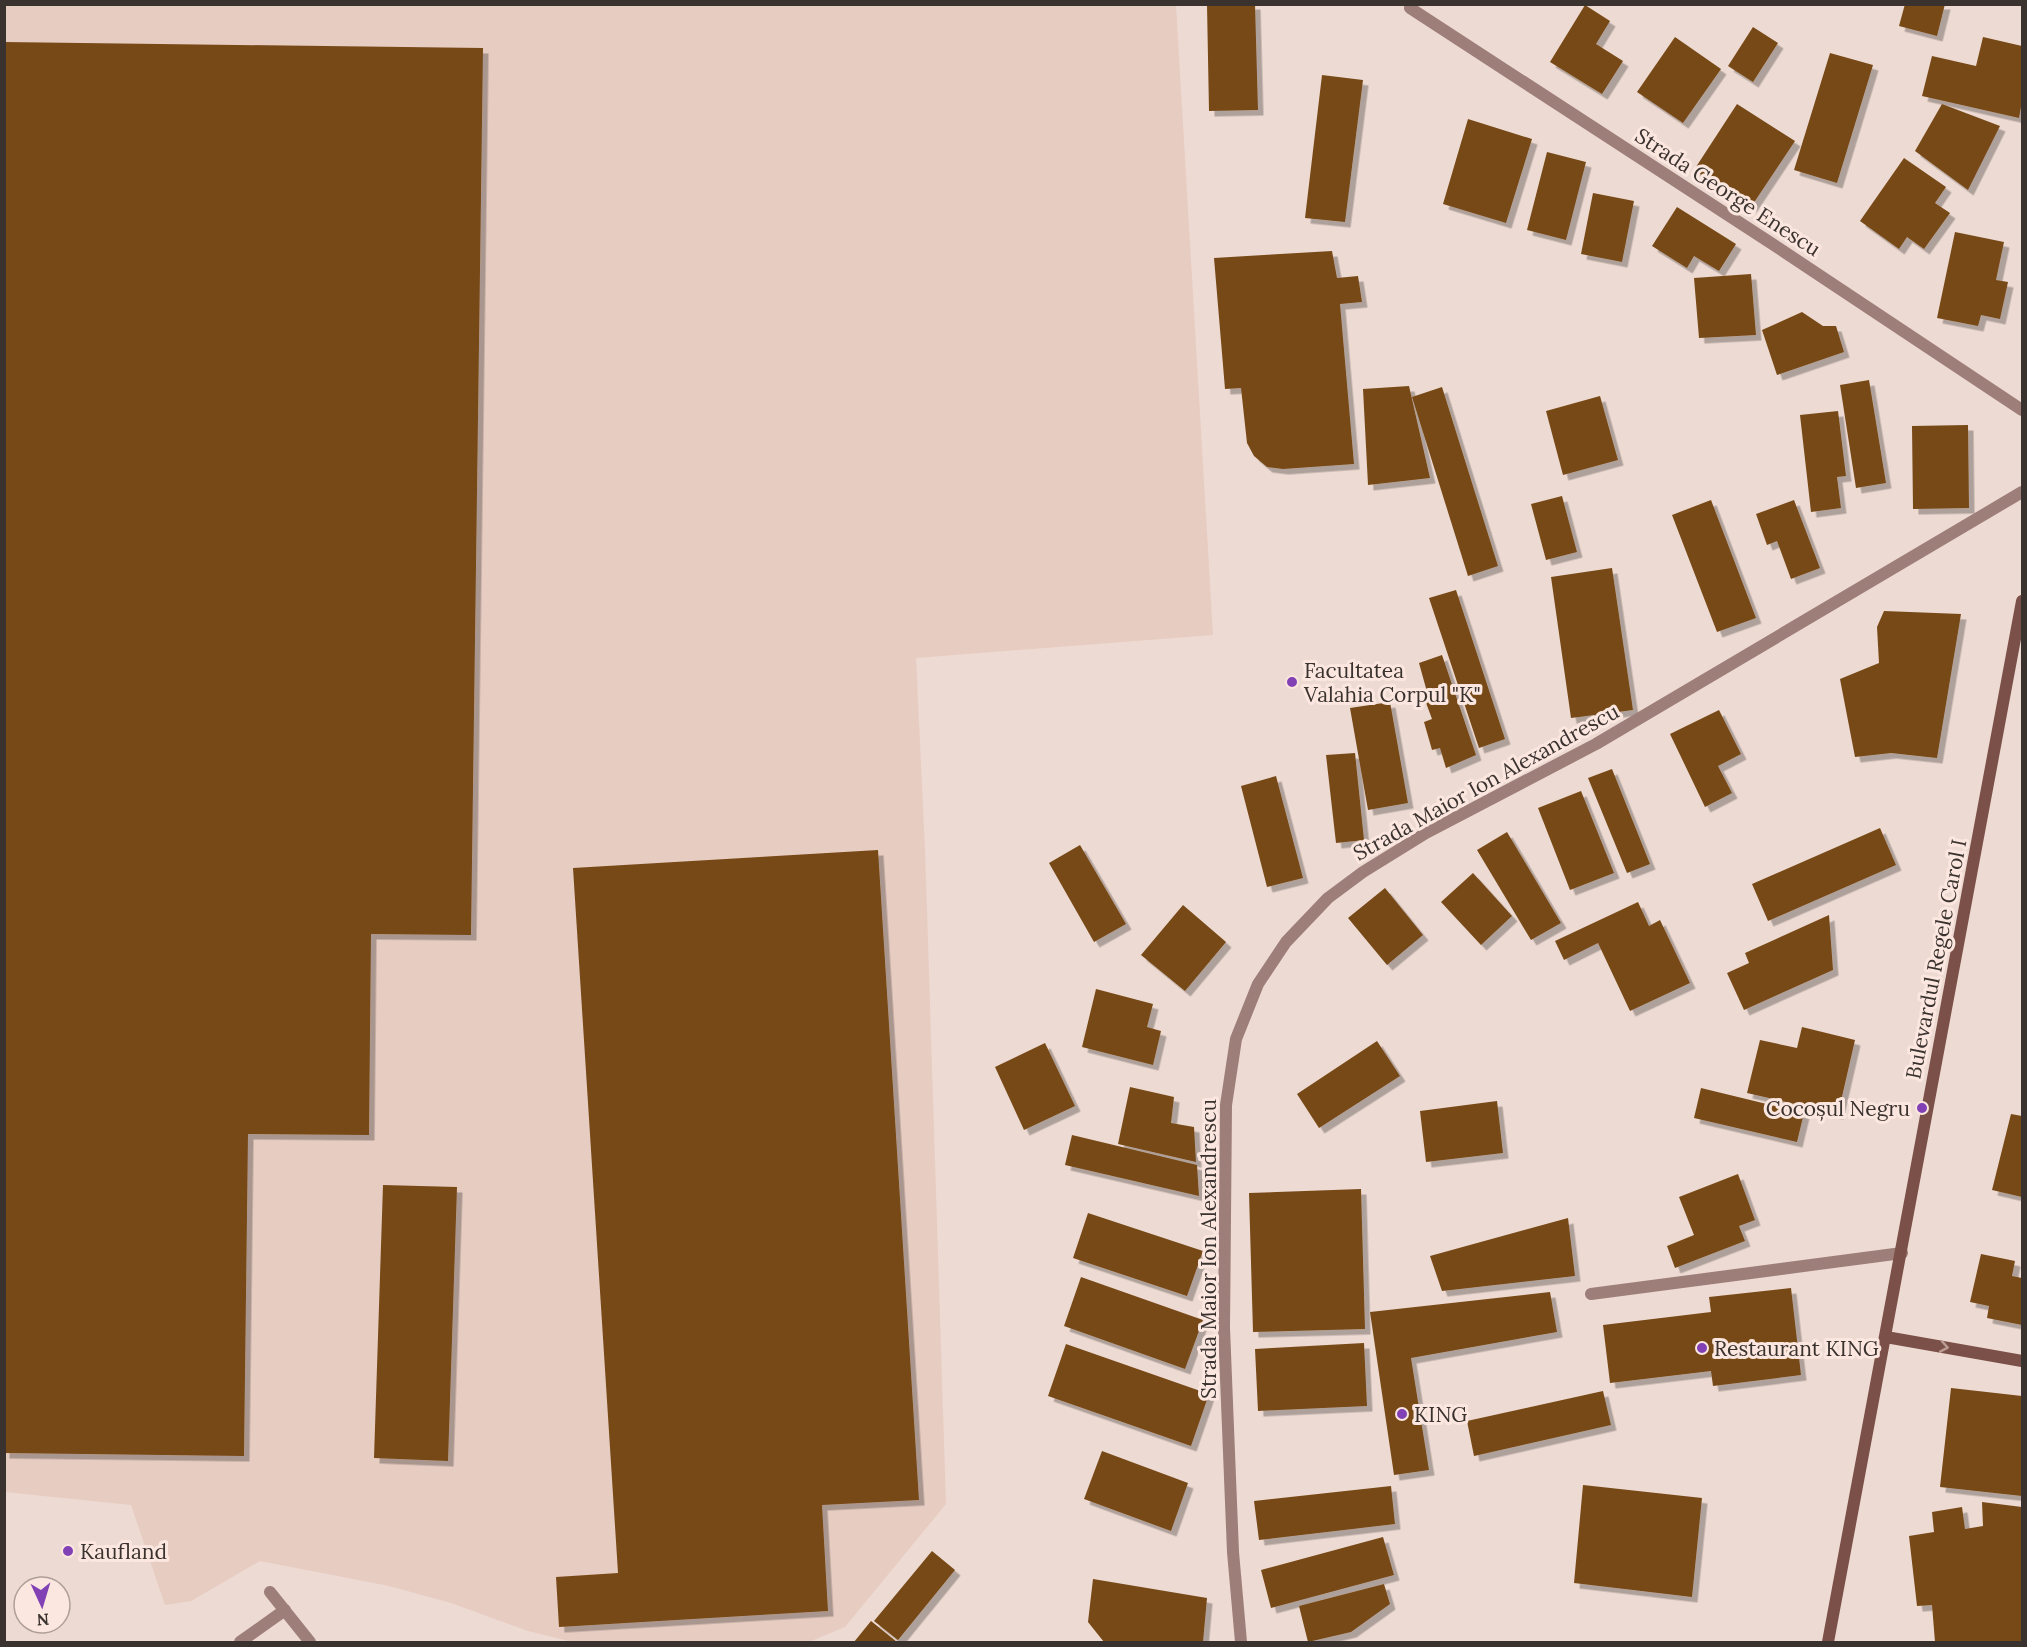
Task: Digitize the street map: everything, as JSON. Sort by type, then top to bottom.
[{"type":"main road","name":"Bulevardul Regele Carol I","points":[[1828,1642],[2022,602]]},
{"type":"main road","points":[[1886,1337],[2022,1361]]},
{"type":"street","name":"Strada George Enescu","points":[[1410,8],[2022,410]]},
{"type":"street","name":"Strada Maior Ion Alexandrescu","points":[[1241,1642],[1233,1552],[1224,1340],[1226,1105],[1236,1040],[1258,984],[1286,942],[1328,898],[1363,872],[1426,833],[1596,744],[2022,492]]},
{"type":"street","points":[[1591,1294],[1902,1253]]},
{"type":"street","points":[[270,1592],[310,1642]]},
{"type":"street","points":[[240,1642],[285,1610]]},
{"type":"shaded area","points":[[4,5],[1176,5],[1213,635],[916,658],[925,849],[946,1504],[845,1627],[809,1642],[573,1642],[528,1631],[451,1603],[389,1586],[260,1561],[191,1601],[165,1605],[131,1505],[5,1492]]},
{"type":"building","points":[[1255,4],[1258,110],[1209,111],[1207,5]]},
{"type":"building","points":[[1905,4],[1945,4],[1937,36],[1899,26]]},
{"type":"building","points":[[1585,5],[1610,21],[1596,44],[1623,61],[1602,94],[1550,62]]},
{"type":"building","points":[[1753,27],[1778,43],[1753,82],[1728,66]]},
{"type":"building","points":[[1675,37],[1721,69],[1683,123],[1637,92]]},
{"type":"building","points":[[1983,37],[2022,46],[2022,101],[2019,118],[1922,96],[1932,56],[1976,66]]},
{"type":"building","points":[[4,42],[483,48],[471,935],[371,934],[369,1135],[248,1134],[244,1456],[4,1453]]},
{"type":"building","points":[[1830,53],[1873,65],[1837,183],[1794,170]]},
{"type":"building","points":[[1322,75],[1363,80],[1345,222],[1305,218]]},
{"type":"building","points":[[1737,104],[1795,141],[1751,207],[1694,170]]},
{"type":"building","points":[[1942,104],[2000,126],[1968,190],[1915,151]]},
{"type":"building","points":[[1468,119],[1532,139],[1506,223],[1443,204]]},
{"type":"building","points":[[1547,152],[1586,162],[1566,240],[1527,230]]},
{"type":"building","points":[[1904,158],[1946,187],[1935,203],[1950,213],[1924,249],[1907,237],[1899,249],[1860,221]]},
{"type":"building","points":[[1593,193],[1634,201],[1622,262],[1581,254]]},
{"type":"building","points":[[1677,207],[1736,244],[1719,271],[1694,256],[1687,268],[1652,246]]},
{"type":"building","points":[[1955,232],[2004,242],[1996,280],[2008,282],[2000,319],[1981,315],[1978,326],[1937,318]]},
{"type":"building","points":[[1332,251],[1337,278],[1358,276],[1362,302],[1340,304],[1354,464],[1283,469],[1267,467],[1254,456],[1247,443],[1241,388],[1225,389],[1214,258]]},
{"type":"building","points":[[1751,274],[1756,335],[1699,338],[1694,278]]},
{"type":"building","points":[[1802,312],[1823,326],[1836,326],[1844,352],[1777,375],[1762,330]]},
{"type":"building","points":[[1869,380],[1886,483],[1856,488],[1840,385]]},
{"type":"building","points":[[1409,386],[1430,478],[1368,485],[1363,389]]},
{"type":"building","points":[[1442,387],[1498,566],[1468,576],[1412,397]]},
{"type":"building","points":[[1600,396],[1618,460],[1563,475],[1546,411]]},
{"type":"building","points":[[1838,411],[1846,476],[1837,477],[1841,508],[1811,512],[1800,415]]},
{"type":"building","points":[[1968,425],[1969,508],[1913,509],[1912,426]]},
{"type":"building","points":[[1562,496],[1577,552],[1546,560],[1531,504]]},
{"type":"building","points":[[1711,500],[1756,618],[1717,632],[1672,515]]},
{"type":"building","points":[[1794,500],[1820,568],[1791,579],[1777,541],[1767,545],[1756,514]]},
{"type":"building","points":[[1612,568],[1633,710],[1571,718],[1551,577]]},
{"type":"building","points":[[1456,590],[1505,739],[1479,748],[1429,598]]},
{"type":"building","points":[[1884,611],[1961,614],[1937,758],[1891,753],[1855,757],[1840,679],[1879,663],[1877,627]]},
{"type":"building","points":[[1442,655],[1476,755],[1446,768],[1440,748],[1432,750],[1424,722],[1432,719],[1425,700],[1429,699],[1419,663]]},
{"type":"building","points":[[1390,702],[1408,803],[1368,810],[1350,708]]},
{"type":"building","points":[[1719,710],[1741,754],[1718,766],[1732,793],[1705,807],[1670,734]]},
{"type":"building","points":[[1355,753],[1364,840],[1336,843],[1326,755]]},
{"type":"building","points":[[1612,769],[1650,864],[1627,873],[1588,778]]},
{"type":"building","points":[[1276,776],[1303,878],[1267,887],[1241,786]]},
{"type":"building","points":[[1581,791],[1614,873],[1570,890],[1538,808]]},
{"type":"building","points":[[1880,828],[1896,865],[1768,921],[1752,884]]},
{"type":"building","points":[[1507,832],[1561,923],[1531,940],[1477,850]]},
{"type":"building","points":[[1080,845],[1126,924],[1094,942],[1049,863]]},
{"type":"building","points":[[878,850],[919,1500],[822,1505],[828,1611],[559,1627],[556,1577],[618,1573],[573,868]]},
{"type":"building","points":[[1473,873],[1512,916],[1481,945],[1441,902]]},
{"type":"building","points":[[1385,888],[1423,935],[1387,965],[1348,918]]},
{"type":"building","points":[[1638,902],[1649,926],[1660,920],[1690,983],[1630,1011],[1598,943],[1564,960],[1555,941]]},
{"type":"building","points":[[1183,905],[1226,942],[1185,991],[1141,955]]},
{"type":"building","points":[[1829,915],[1833,970],[1744,1010],[1727,973],[1749,963],[1745,953]]},
{"type":"building","points":[[1096,989],[1153,1004],[1147,1027],[1161,1031],[1153,1065],[1082,1047]]},
{"type":"building","points":[[1802,1027],[1855,1040],[1838,1114],[1747,1093],[1760,1040],[1797,1048]]},
{"type":"building","points":[[1377,1041],[1400,1076],[1319,1128],[1297,1094]]},
{"type":"building","points":[[1045,1043],[1075,1106],[1024,1130],[995,1067]]},
{"type":"building","points":[[1130,1087],[1174,1097],[1171,1123],[1194,1127],[1196,1162],[1118,1144]]},
{"type":"building","points":[[1701,1088],[1804,1113],[1797,1142],[1694,1118]]},
{"type":"building","points":[[1497,1101],[1503,1153],[1426,1162],[1420,1111]]},
{"type":"building","points":[[2011,1114],[2022,1116],[2022,1197],[1992,1190]]},
{"type":"building","points":[[1072,1135],[1197,1165],[1199,1196],[1065,1165]]},
{"type":"building","points":[[1738,1174],[1755,1220],[1739,1226],[1745,1241],[1675,1268],[1667,1246],[1694,1235],[1679,1197]]},
{"type":"building","points":[[383,1185],[457,1187],[448,1461],[374,1458]]},
{"type":"building","points":[[1361,1189],[1365,1329],[1253,1332],[1249,1193]]},
{"type":"building","points":[[1088,1213],[1203,1251],[1187,1296],[1073,1258]]},
{"type":"building","points":[[1568,1218],[1575,1276],[1442,1291],[1430,1256]]},
{"type":"building","points":[[1981,1254],[2015,1261],[2012,1276],[2022,1278],[2022,1325],[1987,1318],[1989,1306],[1970,1302]]},
{"type":"building","points":[[1081,1277],[1203,1320],[1185,1369],[1064,1326]]},
{"type":"building","name":"Restaurant KING","points":[[1791,1288],[1801,1375],[1713,1386],[1711,1371],[1610,1383],[1603,1325],[1711,1312],[1709,1297]]},
{"type":"building","name":"KING","points":[[1550,1292],[1557,1332],[1411,1358],[1429,1470],[1394,1475],[1370,1312]]},
{"type":"building","points":[[1364,1343],[1367,1406],[1258,1411],[1255,1349]]},
{"type":"building","points":[[1066,1344],[1209,1394],[1191,1446],[1048,1396]]},
{"type":"building","points":[[1951,1388],[2022,1396],[2022,1496],[1940,1487]]},
{"type":"building","points":[[1603,1391],[1611,1425],[1474,1456],[1467,1421]]},
{"type":"building","points":[[1102,1451],[1188,1483],[1171,1531],[1084,1499]]},
{"type":"building","points":[[1583,1485],[1702,1498],[1692,1597],[1574,1583]]},
{"type":"building","points":[[1391,1486],[1395,1524],[1259,1540],[1254,1501]]},
{"type":"building","points":[[1982,1502],[2022,1507],[2022,1642],[1935,1642],[1932,1605],[1917,1606],[1909,1536],[1934,1532],[1932,1512],[1962,1507],[1965,1529],[1983,1526]]},
{"type":"building","points":[[1383,1537],[1394,1575],[1271,1608],[1261,1570]]},
{"type":"building","points":[[932,1551],[955,1570],[898,1640],[874,1621]]},
{"type":"building","points":[[1093,1579],[1207,1598],[1203,1642],[1104,1642],[1088,1622]]},
{"type":"building","points":[[1384,1584],[1390,1604],[1351,1632],[1308,1642],[1299,1606]]},
{"type":"building","points":[[871,1621],[897,1642],[854,1642]]},
{"type":"place","name":"Facultatea Valahia Corpul \"K\"","points":[[1292,682]]},
{"type":"place","name":"Cocoșul Negru","points":[[1922,1108]]},
{"type":"place","name":"Restaurant KING","points":[[1702,1348]]},
{"type":"place","name":"KING","points":[[1402,1414]]},
{"type":"place","name":"Kaufland","points":[[68,1551]]}]
